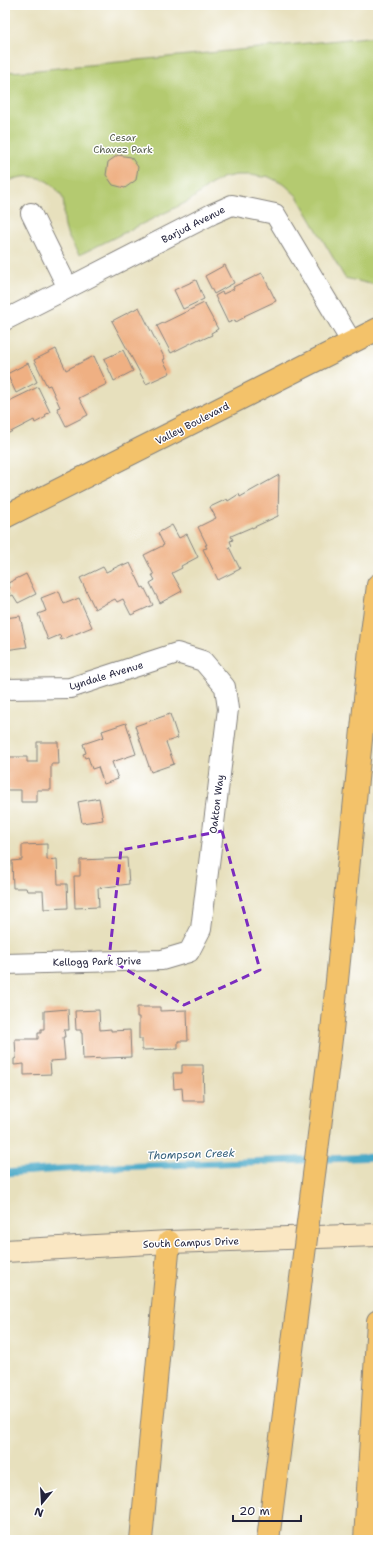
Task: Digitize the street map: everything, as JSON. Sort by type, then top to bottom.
[{"type":"main road","name":"Valley Boulevard","points":[[5,517],[351,341],[378,329]]},
{"type":"main road","points":[[269,1536],[332,1031],[370,649],[378,585]]},
{"type":"main road","points":[[141,1540],[169,1242]]},
{"type":"main road","points":[[365,1540],[378,1321]]},
{"type":"street","name":"Barjud Avenue","points":[[5,320],[232,204],[275,214],[351,341]]},
{"type":"street","points":[[31,213],[68,288]]},
{"type":"street","name":"Lyndale Avenue","points":[[5,689],[70,688],[177,653],[203,661]]},
{"type":"street","name":"Oakton Way","points":[[189,952],[201,929],[228,709],[225,687],[203,661]]},
{"type":"street","name":"Kellogg Park Drive","points":[[5,964],[162,960],[189,952]]},
{"type":"street","name":"South Campus Drive","points":[[5,1251],[169,1242],[378,1235]]},
{"type":"highlighted area","points":[[222,831],[260,970],[184,1005],[109,959],[121,850]]},
{"type":"green space","name":"Cesar Chavez Park","points":[[378,36],[378,242],[375,285],[345,278],[297,196],[285,185],[267,176],[236,175],[222,178],[189,201],[79,255],[66,231],[62,196],[53,185],[40,178],[33,177],[19,178],[5,183],[5,72],[28,71]]},
{"type":"building","points":[[118,155],[131,157],[138,167],[136,180],[125,188],[113,185],[106,175],[108,162]]},
{"type":"building","points":[[225,265],[234,283],[214,294],[205,276]]},
{"type":"building","points":[[262,273],[276,301],[244,316],[245,317],[236,322],[235,320],[228,323],[215,296],[222,292],[223,294],[234,289],[233,287]]},
{"type":"building","points":[[196,280],[204,299],[183,309],[174,290]]},
{"type":"building","points":[[204,303],[218,329],[211,333],[212,335],[201,340],[201,338],[171,353],[157,326]]},
{"type":"building","points":[[139,307],[165,359],[163,360],[170,373],[146,384],[112,321]]},
{"type":"building","points":[[56,349],[66,370],[94,356],[107,384],[79,398],[88,415],[66,426],[57,408],[60,407],[50,385],[47,386],[34,360]]},
{"type":"building","points":[[123,350],[133,371],[114,381],[104,359]]},
{"type":"building","points":[[28,363],[37,382],[16,393],[7,374]]},
{"type":"building","points":[[38,387],[50,412],[45,415],[46,417],[35,423],[34,420],[5,435],[5,403]]},
{"type":"building","points":[[279,475],[278,516],[231,536],[233,540],[230,541],[232,546],[229,547],[240,569],[218,580],[203,549],[207,548],[205,545],[207,545],[198,527],[216,518],[210,507],[227,499],[228,501],[239,494],[240,497]]},
{"type":"building","points":[[172,525],[179,538],[187,534],[198,557],[181,566],[182,568],[172,573],[182,591],[160,603],[150,583],[155,580],[152,575],[154,575],[144,555],[164,545],[158,533]]},
{"type":"building","points":[[130,563],[142,588],[144,587],[153,605],[131,615],[123,599],[117,602],[115,599],[95,609],[80,578],[103,567],[106,572],[123,564],[123,566]]},
{"type":"building","points":[[26,574],[36,594],[18,603],[7,589],[10,588],[8,583]]},
{"type":"building","points":[[59,591],[64,604],[79,598],[92,627],[61,640],[60,635],[48,640],[38,614],[46,611],[41,598]]},
{"type":"building","points":[[20,616],[27,647],[5,650],[5,618]]},
{"type":"building","points":[[170,714],[178,738],[166,742],[174,764],[151,772],[135,726]]},
{"type":"building","points":[[126,723],[136,754],[112,762],[118,779],[104,784],[98,767],[92,769],[88,757],[85,758],[83,754],[86,753],[83,744],[104,737],[102,731]]},
{"type":"building","points":[[37,742],[58,742],[59,764],[51,764],[51,790],[37,790],[37,802],[21,802],[21,790],[5,790],[5,757],[27,757],[27,762],[37,762]]},
{"type":"building","points":[[99,798],[103,820],[82,823],[78,802]]},
{"type":"building","points":[[47,844],[47,860],[57,859],[58,884],[67,884],[68,908],[44,909],[43,891],[27,891],[26,888],[13,888],[12,861],[22,860],[22,845]]},
{"type":"building","points":[[127,858],[129,884],[98,888],[99,907],[75,908],[74,876],[80,876],[80,860]]},
{"type":"building","points":[[137,1007],[160,1007],[160,1011],[187,1010],[188,1041],[178,1041],[178,1049],[142,1050],[142,1039],[139,1039],[139,1017],[137,1017]]},
{"type":"building","points":[[68,1009],[69,1030],[64,1030],[65,1037],[63,1037],[65,1060],[50,1061],[51,1074],[24,1075],[24,1064],[14,1065],[14,1059],[16,1058],[15,1039],[38,1039],[38,1033],[41,1033],[41,1029],[44,1029],[44,1011]]},
{"type":"building","points":[[99,1010],[100,1030],[130,1030],[131,1057],[83,1059],[82,1033],[81,1030],[76,1030],[75,1011]]},
{"type":"building","points":[[6,1043],[8,1073],[5,1073]]},
{"type":"building","points":[[182,1065],[203,1065],[204,1101],[183,1101],[182,1088],[174,1089],[173,1073],[182,1073]]},
{"type":"waterway","name":"Thompson Creek","points":[[5,1173],[60,1169],[378,1157]]}]
